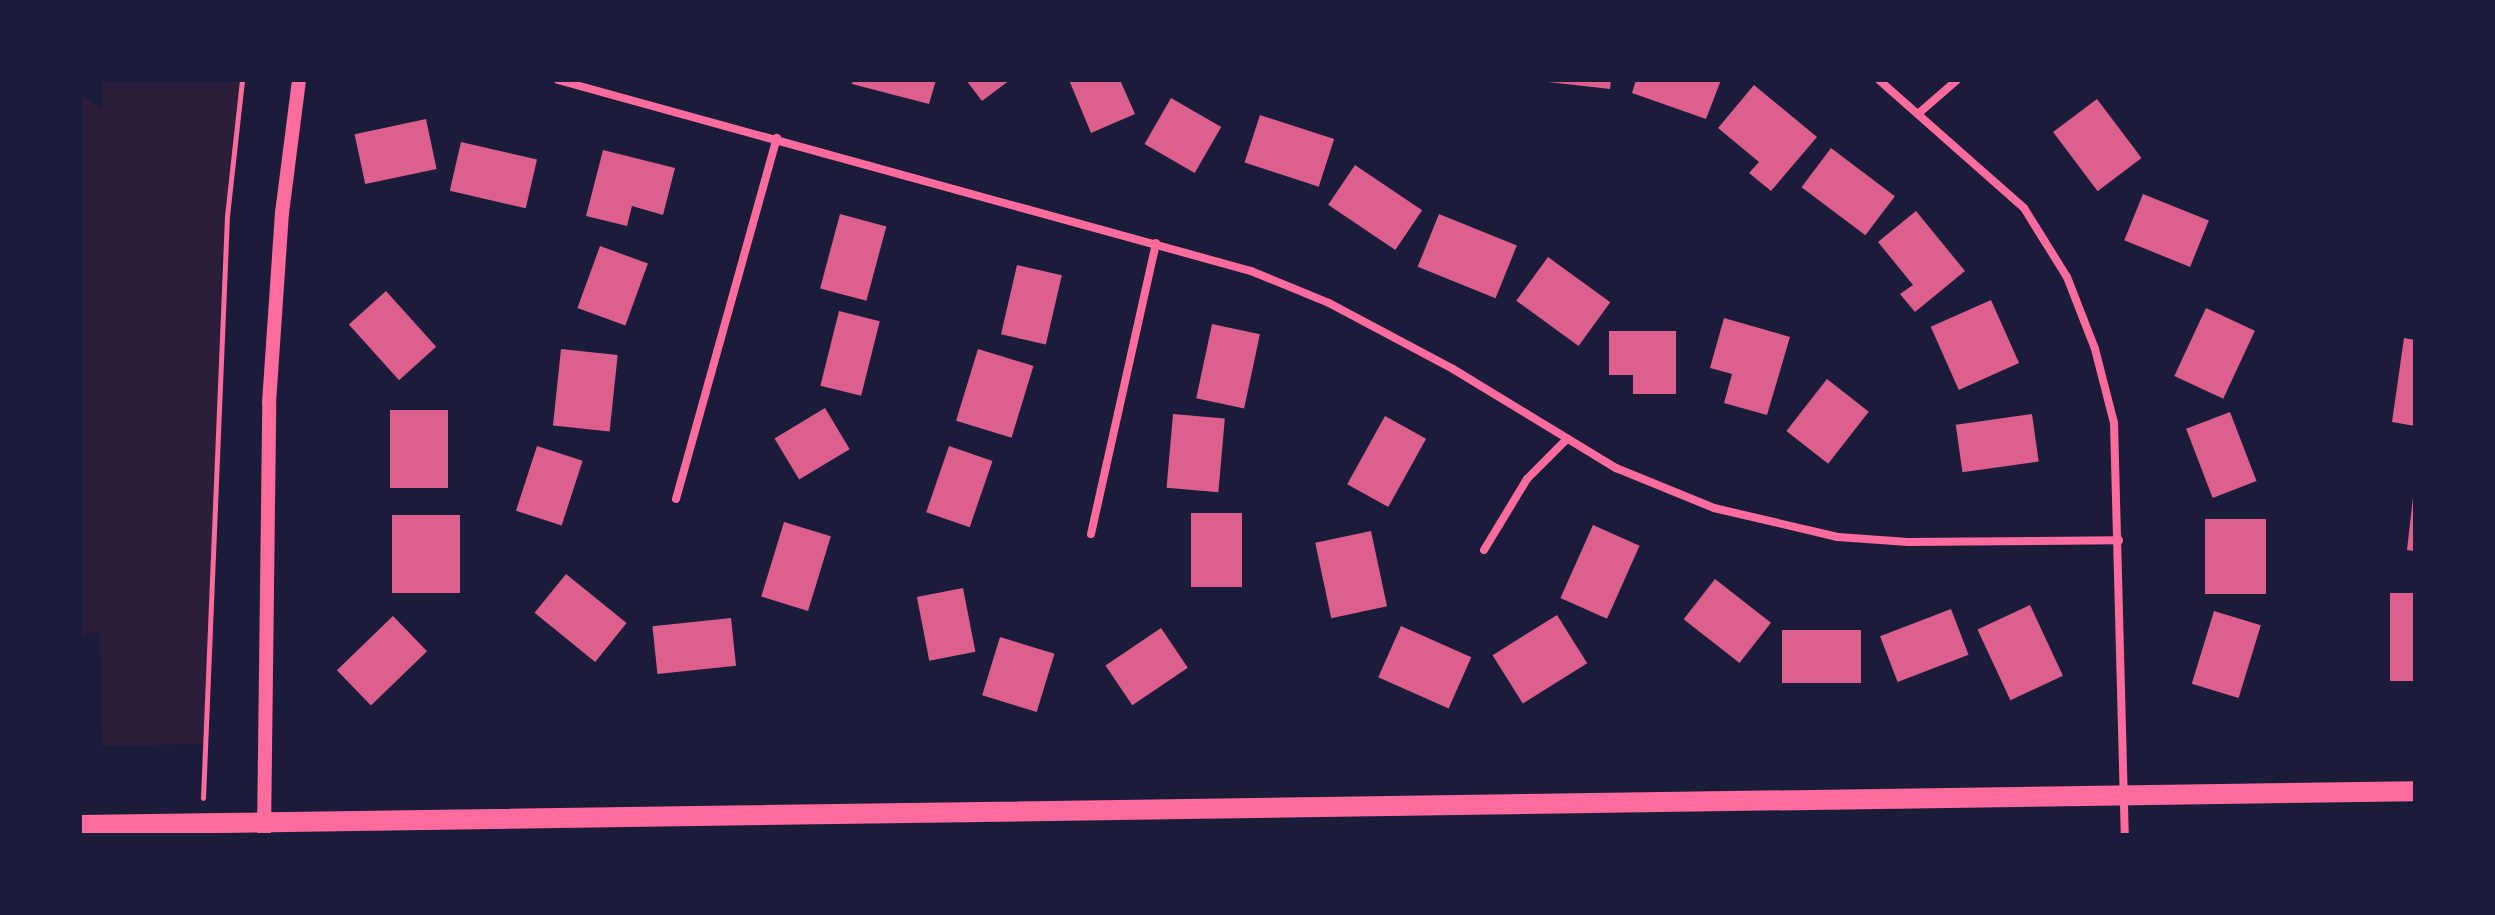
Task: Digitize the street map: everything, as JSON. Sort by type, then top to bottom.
[{"type":"main road","points":[[80,825],[264,829],[2415,791]]},
{"type":"street","points":[[264,829],[269,403],[282,213],[299,80]]},
{"type":"street","points":[[558,80],[1251,271],[1329,303],[1453,369],[1616,468],[1714,508],[1838,537],[1908,542],[2119,540]]},
{"type":"street","points":[[1879,80],[2024,208],[2067,277],[2095,349],[2114,423],[2125,835]]},
{"type":"street","points":[[1919,113],[1957,80]]},
{"type":"street","points":[[676,499],[777,138]]},
{"type":"street","points":[[1091,534],[1156,243]]},
{"type":"street","points":[[1484,550],[1527,479],[1567,439]]},
{"type":"path","points":[[207,750],[227,216],[242,80]]},
{"type":"shaded area","points":[[102,80],[246,80],[221,266],[208,744],[102,746],[100,630],[80,637],[80,94],[102,109]]},
{"type":"building","points":[[853,80],[936,80],[929,104],[852,84]]},
{"type":"building","points":[[966,80],[1010,80],[982,101]]},
{"type":"building","points":[[1069,80],[1120,80],[1135,114],[1091,133]]},
{"type":"building","points":[[1530,80],[1611,80],[1610,89]]},
{"type":"building","points":[[1636,80],[1721,80],[1706,119],[1632,93]]},
{"type":"building","points":[[1754,85],[1817,137],[1771,191],[1749,173],[1759,162],[1718,128]]},
{"type":"building","points":[[1171,98],[1221,127],[1195,173],[1144,144]]},
{"type":"building","points":[[2097,99],[2142,158],[2098,191],[2053,132]]},
{"type":"building","points":[[1260,115],[1334,139],[1319,187],[1245,163]]},
{"type":"building","points":[[426,119],[437,169],[365,184],[355,134]]},
{"type":"building","points":[[461,142],[537,160],[526,208],[450,191]]},
{"type":"building","points":[[1831,148],[1895,196],[1865,235],[1802,187]]},
{"type":"building","points":[[603,150],[675,168],[663,215],[632,206],[627,226],[586,216]]},
{"type":"building","points":[[1355,165],[1422,210],[1395,250],[1328,205]]},
{"type":"building","points":[[2143,194],[2209,221],[2190,267],[2124,240]]},
{"type":"building","points":[[1916,211],[1965,271],[1915,312],[1900,294],[1913,285],[1878,242]]},
{"type":"building","points":[[840,214],[886,226],[866,301],[820,288]]},
{"type":"building","points":[[1439,214],[1517,245],[1496,298],[1418,267]]},
{"type":"building","points":[[600,246],[648,263],[625,325],[577,308]]},
{"type":"building","points":[[1548,257],[1610,302],[1579,346],[1516,301]]},
{"type":"building","points":[[1017,265],[1062,275],[1046,345],[1001,334]]},
{"type":"building","points":[[386,291],[436,347],[399,380],[349,324]]},
{"type":"building","points":[[1991,300],[2019,363],[1959,390],[1931,327]]},
{"type":"building","points":[[2206,308],[2255,331],[2223,399],[2174,376]]},
{"type":"building","points":[[839,311],[880,321],[861,396],[820,386]]},
{"type":"building","points":[[1724,318],[1790,337],[1767,415],[1724,403],[1732,374],[1710,368]]},
{"type":"building","points":[[1212,324],[1260,334],[1244,409],[1196,398]]},
{"type":"building","points":[[1609,331],[1676,331],[1676,394],[1633,394],[1633,375],[1609,375]]},
{"type":"building","points":[[2404,338],[2415,340],[2415,426],[2392,422]]},
{"type":"building","points":[[561,349],[618,355],[610,432],[553,426]]},
{"type":"building","points":[[978,349],[1033,366],[1012,438],[956,421]]},
{"type":"building","points":[[1827,379],[1869,412],[1828,464],[1786,431]]},
{"type":"building","points":[[825,408],[850,449],[799,480],[774,438]]},
{"type":"building","points":[[390,410],[448,410],[448,488],[390,488]]},
{"type":"building","points":[[2230,412],[2257,481],[2213,498],[2186,429]]},
{"type":"building","points":[[1173,414],[1225,419],[1218,492],[1167,488]]},
{"type":"building","points":[[2032,414],[2039,462],[1962,472],[1956,425]]},
{"type":"building","points":[[1385,416],[1426,439],[1388,507],[1347,484]]},
{"type":"building","points":[[537,446],[583,461],[562,526],[516,511]]},
{"type":"building","points":[[949,446],[992,461],[970,527],[926,512]]},
{"type":"building","points":[[2415,497],[2415,551],[2407,550]]},
{"type":"building","points":[[1191,513],[1242,513],[1242,587],[1191,587]]},
{"type":"building","points":[[392,515],[460,515],[460,593],[392,593]]},
{"type":"building","points":[[2205,519],[2266,519],[2266,594],[2205,594]]},
{"type":"building","points":[[784,522],[831,536],[808,611],[761,597]]},
{"type":"building","points":[[1593,525],[1640,546],[1607,619],[1560,598]]},
{"type":"building","points":[[1371,531],[1387,606],[1331,618],[1315,543]]},
{"type":"building","points":[[566,574],[627,623],[595,662],[535,613]]},
{"type":"building","points":[[1715,579],[1771,623],[1740,663],[1684,619]]},
{"type":"building","points":[[963,588],[975,652],[929,661],[917,597]]},
{"type":"building","points":[[2390,593],[2415,593],[2415,681],[2390,681]]},
{"type":"building","points":[[2030,605],[2063,676],[2010,700],[1977,630]]},
{"type":"building","points":[[1951,609],[1969,655],[1898,682],[1880,636]]},
{"type":"building","points":[[2214,611],[2261,625],[2239,698],[2192,684]]},
{"type":"building","points":[[1557,615],[1587,663],[1523,704],[1493,655]]},
{"type":"building","points":[[393,616],[427,651],[371,705],[337,670]]},
{"type":"building","points":[[731,618],[736,666],[657,674],[652,626]]},
{"type":"building","points":[[1401,626],[1471,657],[1449,708],[1378,677]]},
{"type":"building","points":[[1161,628],[1188,668],[1132,705],[1105,665]]},
{"type":"building","points":[[1782,630],[1861,630],[1861,683],[1782,683]]},
{"type":"building","points":[[1000,637],[1055,654],[1037,712],[982,695]]}]
